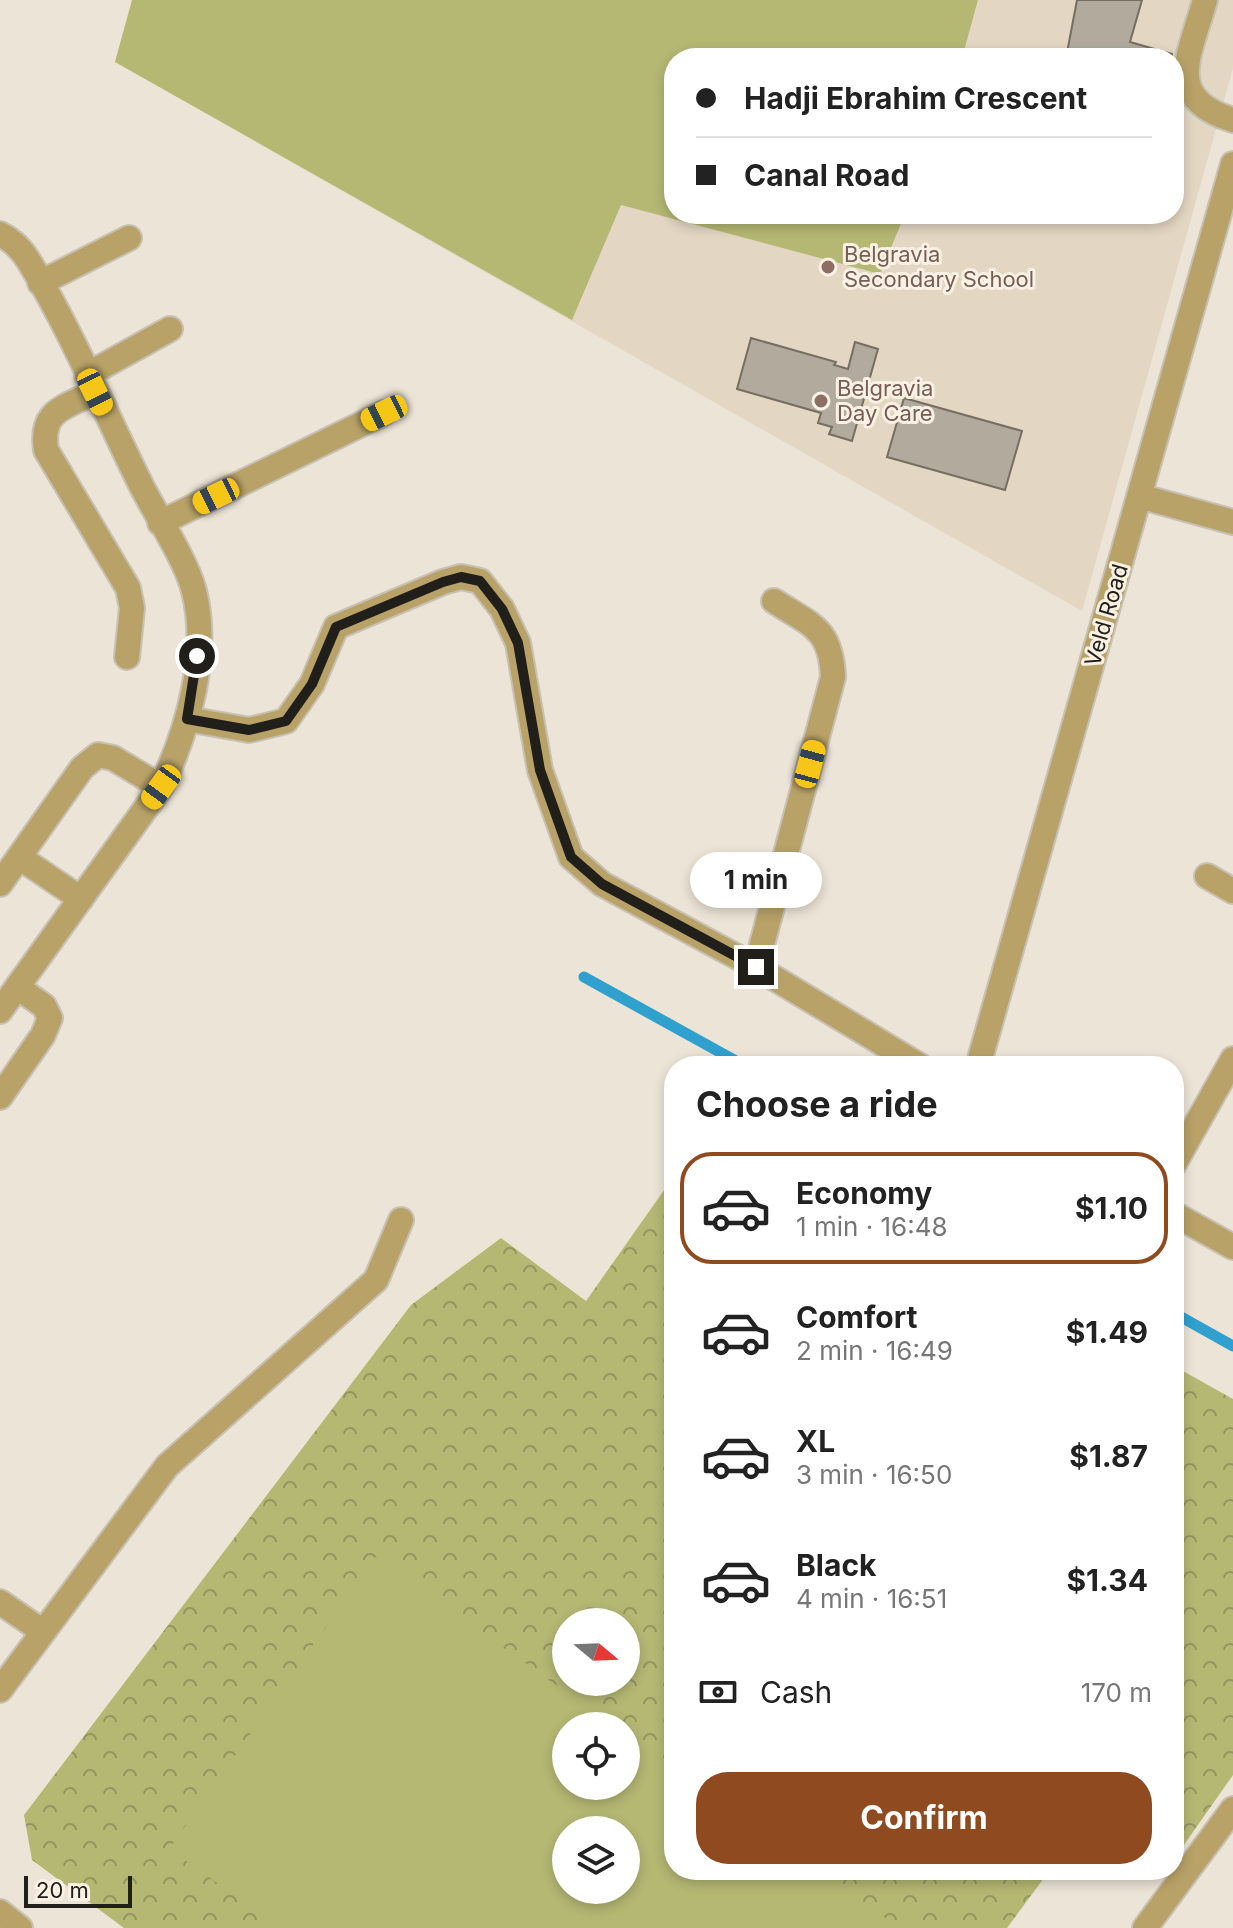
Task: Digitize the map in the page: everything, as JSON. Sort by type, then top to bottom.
[{"type":"street","points":[[1205,0],[1187,64],[1185,83],[1190,96],[1201,106],[1233,120]]},
{"type":"street","name":"Veld Road","points":[[981,1056],[1233,164]]},
{"type":"street","points":[[0,234],[10,239],[29,261],[91,383],[194,590],[198,630],[195,682],[187,719],[161,787],[5,1002]]},
{"type":"street","points":[[40,283],[129,238]]},
{"type":"street","points":[[127,657],[132,608],[128,588],[46,450],[43,432],[46,422],[54,413],[91,383],[170,329]]},
{"type":"street","points":[[160,523],[384,413]]},
{"type":"street","points":[[1139,496],[1233,522]]},
{"type":"street","points":[[187,719],[249,730],[286,721],[312,684],[336,627],[443,582],[461,577],[480,581],[502,609],[518,643],[540,770],[571,857],[602,884],[756,967],[903,1056]]},
{"type":"street","points":[[756,967],[833,677],[832,651],[820,632],[774,601]]},
{"type":"street","points":[[0,884],[82,768],[98,755],[113,758],[161,787]]},
{"type":"street","points":[[19,857],[81,899]]},
{"type":"street","points":[[1207,876],[1233,891]]},
{"type":"street","points":[[0,1097],[43,1035],[50,1018],[44,1006],[5,1002]]},
{"type":"street","points":[[1184,1146],[1233,1059]]},
{"type":"street","points":[[0,1690],[167,1466],[376,1280],[401,1220]]},
{"type":"street","points":[[1184,1220],[1233,1247]]},
{"type":"street","points":[[0,1602],[42,1631]]},
{"type":"street","points":[[1184,1875],[1233,1809]]},
{"type":"street","points":[[1145,1928],[1180,1880]]},
{"type":"street","points":[[0,1912],[20,1928]]},
{"type":"shaded area","name":"Belgravia Secondary School","points":[[132,0],[1233,0],[1233,68],[1082,611],[115,62]]},
{"type":"green space","points":[[132,0],[978,0],[965,48],[664,48],[664,216],[621,205],[572,320],[115,62]]},
{"type":"green space","points":[[692,224],[901,224],[880,274]]},
{"type":"green space","points":[[664,1190],[664,1880],[1043,1880],[1007,1928],[124,1928],[32,1860],[24,1815],[411,1305],[501,1238],[586,1301]]},
{"type":"green space","points":[[1184,1372],[1233,1399],[1233,1775],[1184,1845]]},
{"type":"green space","points":[[375,1557],[552,1682],[552,1696],[572,1696],[594,1712],[552,1712],[552,1800],[640,1800],[640,1745],[664,1762],[664,1880],[831,1880],[899,1928],[281,1928],[169,1849]]},
{"type":"building","points":[[1077,0],[1142,0],[1130,42],[1151,48],[1068,48]]},
{"type":"building","name":"Belgravia Day Care","points":[[751,338],[836,362],[834,365],[848,369],[855,342],[878,349],[852,441],[829,434],[832,427],[818,423],[821,413],[737,389]]},
{"type":"building","points":[[904,398],[1022,431],[1005,490],[887,457]]},
{"type":"waterway","points":[[584,977],[727,1056]]},
{"type":"waterway","points":[[1184,1319],[1233,1346]]},
{"type":"place","name":"Belgravia Secondary School","points":[[828,267]]},
{"type":"place","name":"Belgravia Day Care","points":[[821,401]]},
{"type":"route","points":[[197,656],[187,719],[249,730],[286,721],[312,684],[336,627],[383,610],[443,582],[461,577],[480,581],[502,609],[518,643],[540,770],[571,857],[602,884],[756,967]]}]
